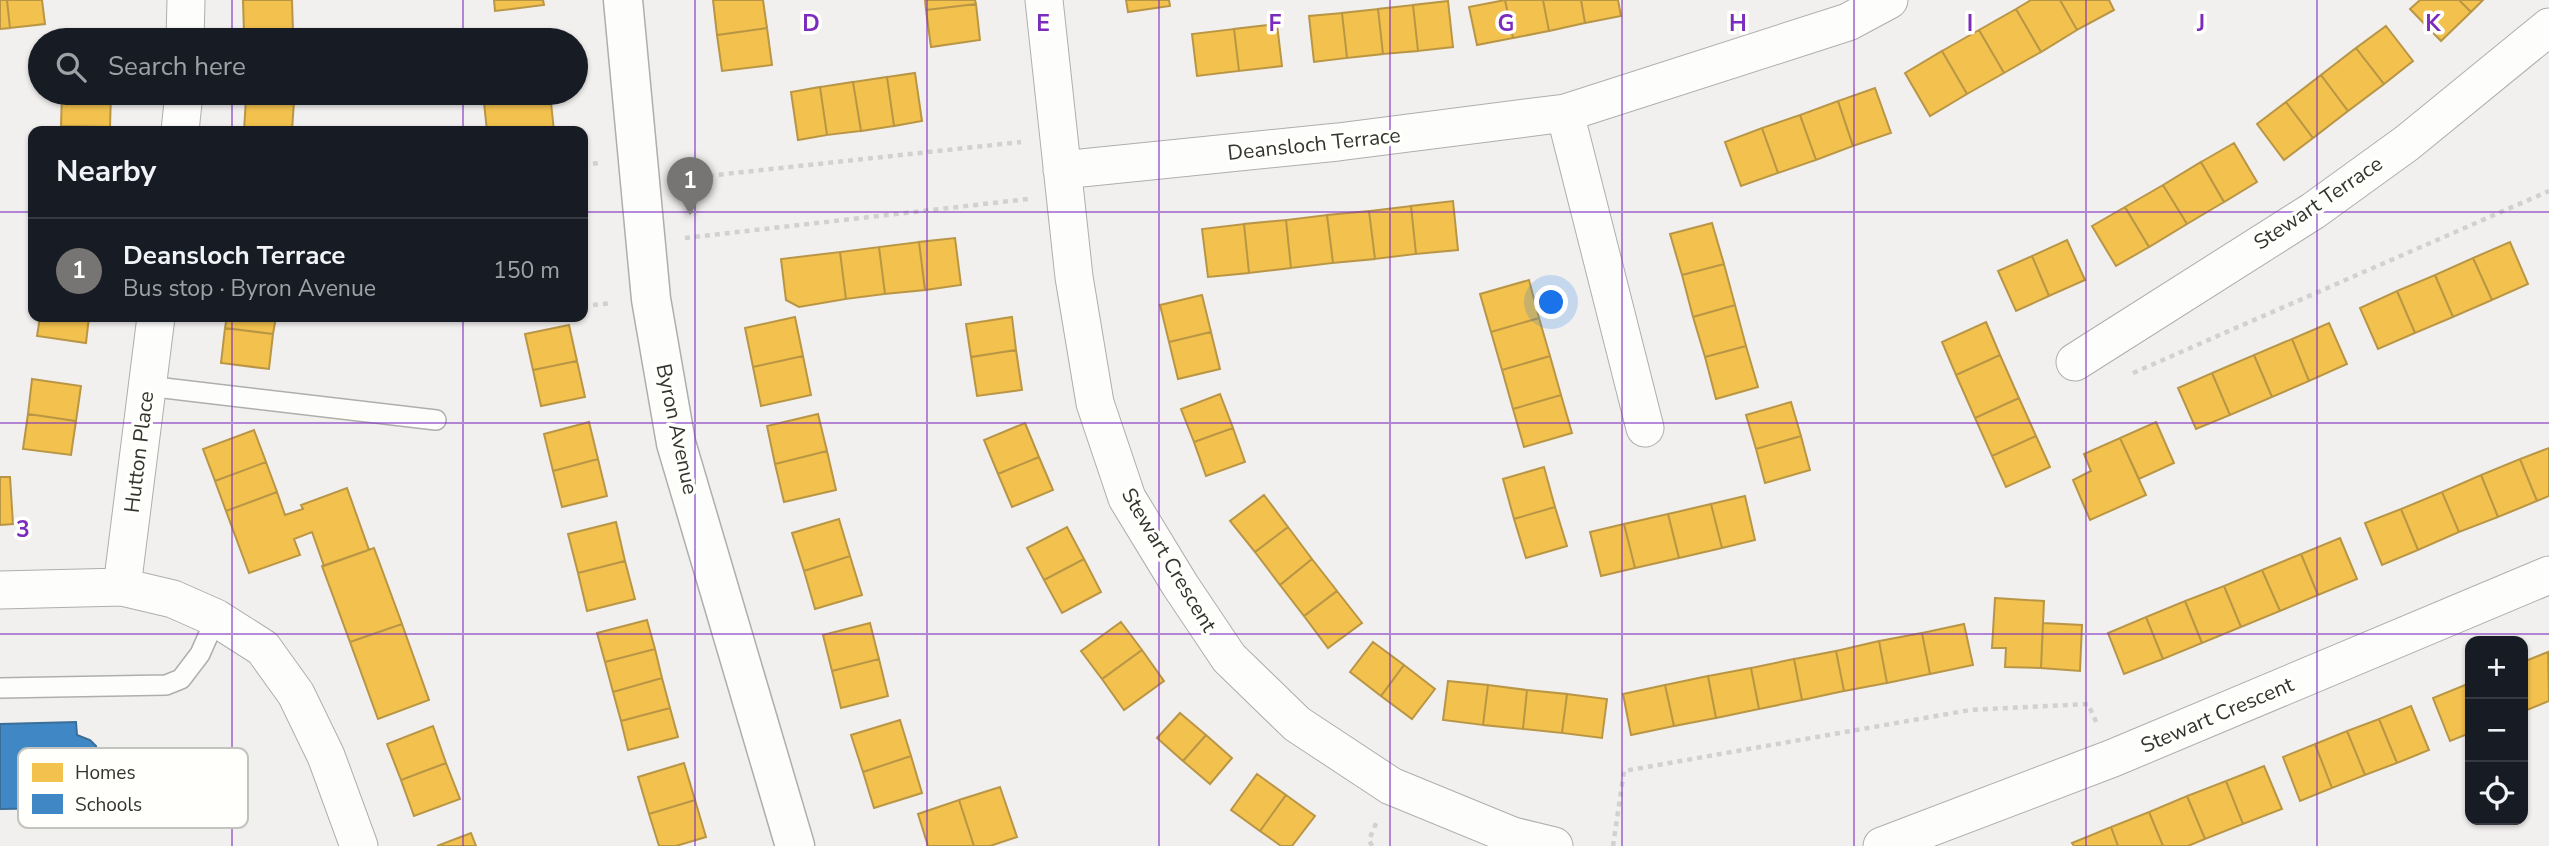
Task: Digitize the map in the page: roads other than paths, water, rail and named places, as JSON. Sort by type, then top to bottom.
[{"type":"street","points":[[185,28],[186,0]]},
{"type":"street","name":"Byron Avenue","points":[[623,0],[651,299],[676,443],[795,846]]},
{"type":"street","name":"Stewart Crescent","points":[[1044,0],[1074,277],[1095,403],[1127,498],[1229,658],[1297,724],[1391,786],[1511,841],[1554,846]]},
{"type":"street","name":"Deansloch Terrace","points":[[1062,168],[1338,142],[1565,113],[1848,22],[1889,0]]},
{"type":"street","name":"Stewart Terrace","points":[[2075,362],[2313,211],[2407,143],[2547,33]]},
{"type":"street","points":[[181,126],[183,105]]},
{"type":"street","points":[[1565,113],[1645,428]]},
{"type":"street","name":"Hutton Place","points":[[122,587],[155,322]]},
{"type":"street","name":"Stewart Crescent","points":[[1882,846],[2113,758],[2549,575]]},
{"type":"street","points":[[0,590],[122,587],[173,599],[216,618],[263,648],[296,694],[326,756],[359,846]]},
{"type":"lane","points":[[147,386],[436,420]]},
{"type":"lane","points":[[0,688],[166,685],[181,679],[200,654],[216,618]]},
{"type":"place","name":"Deansloch Terrace","points":[[690,215]]}]
